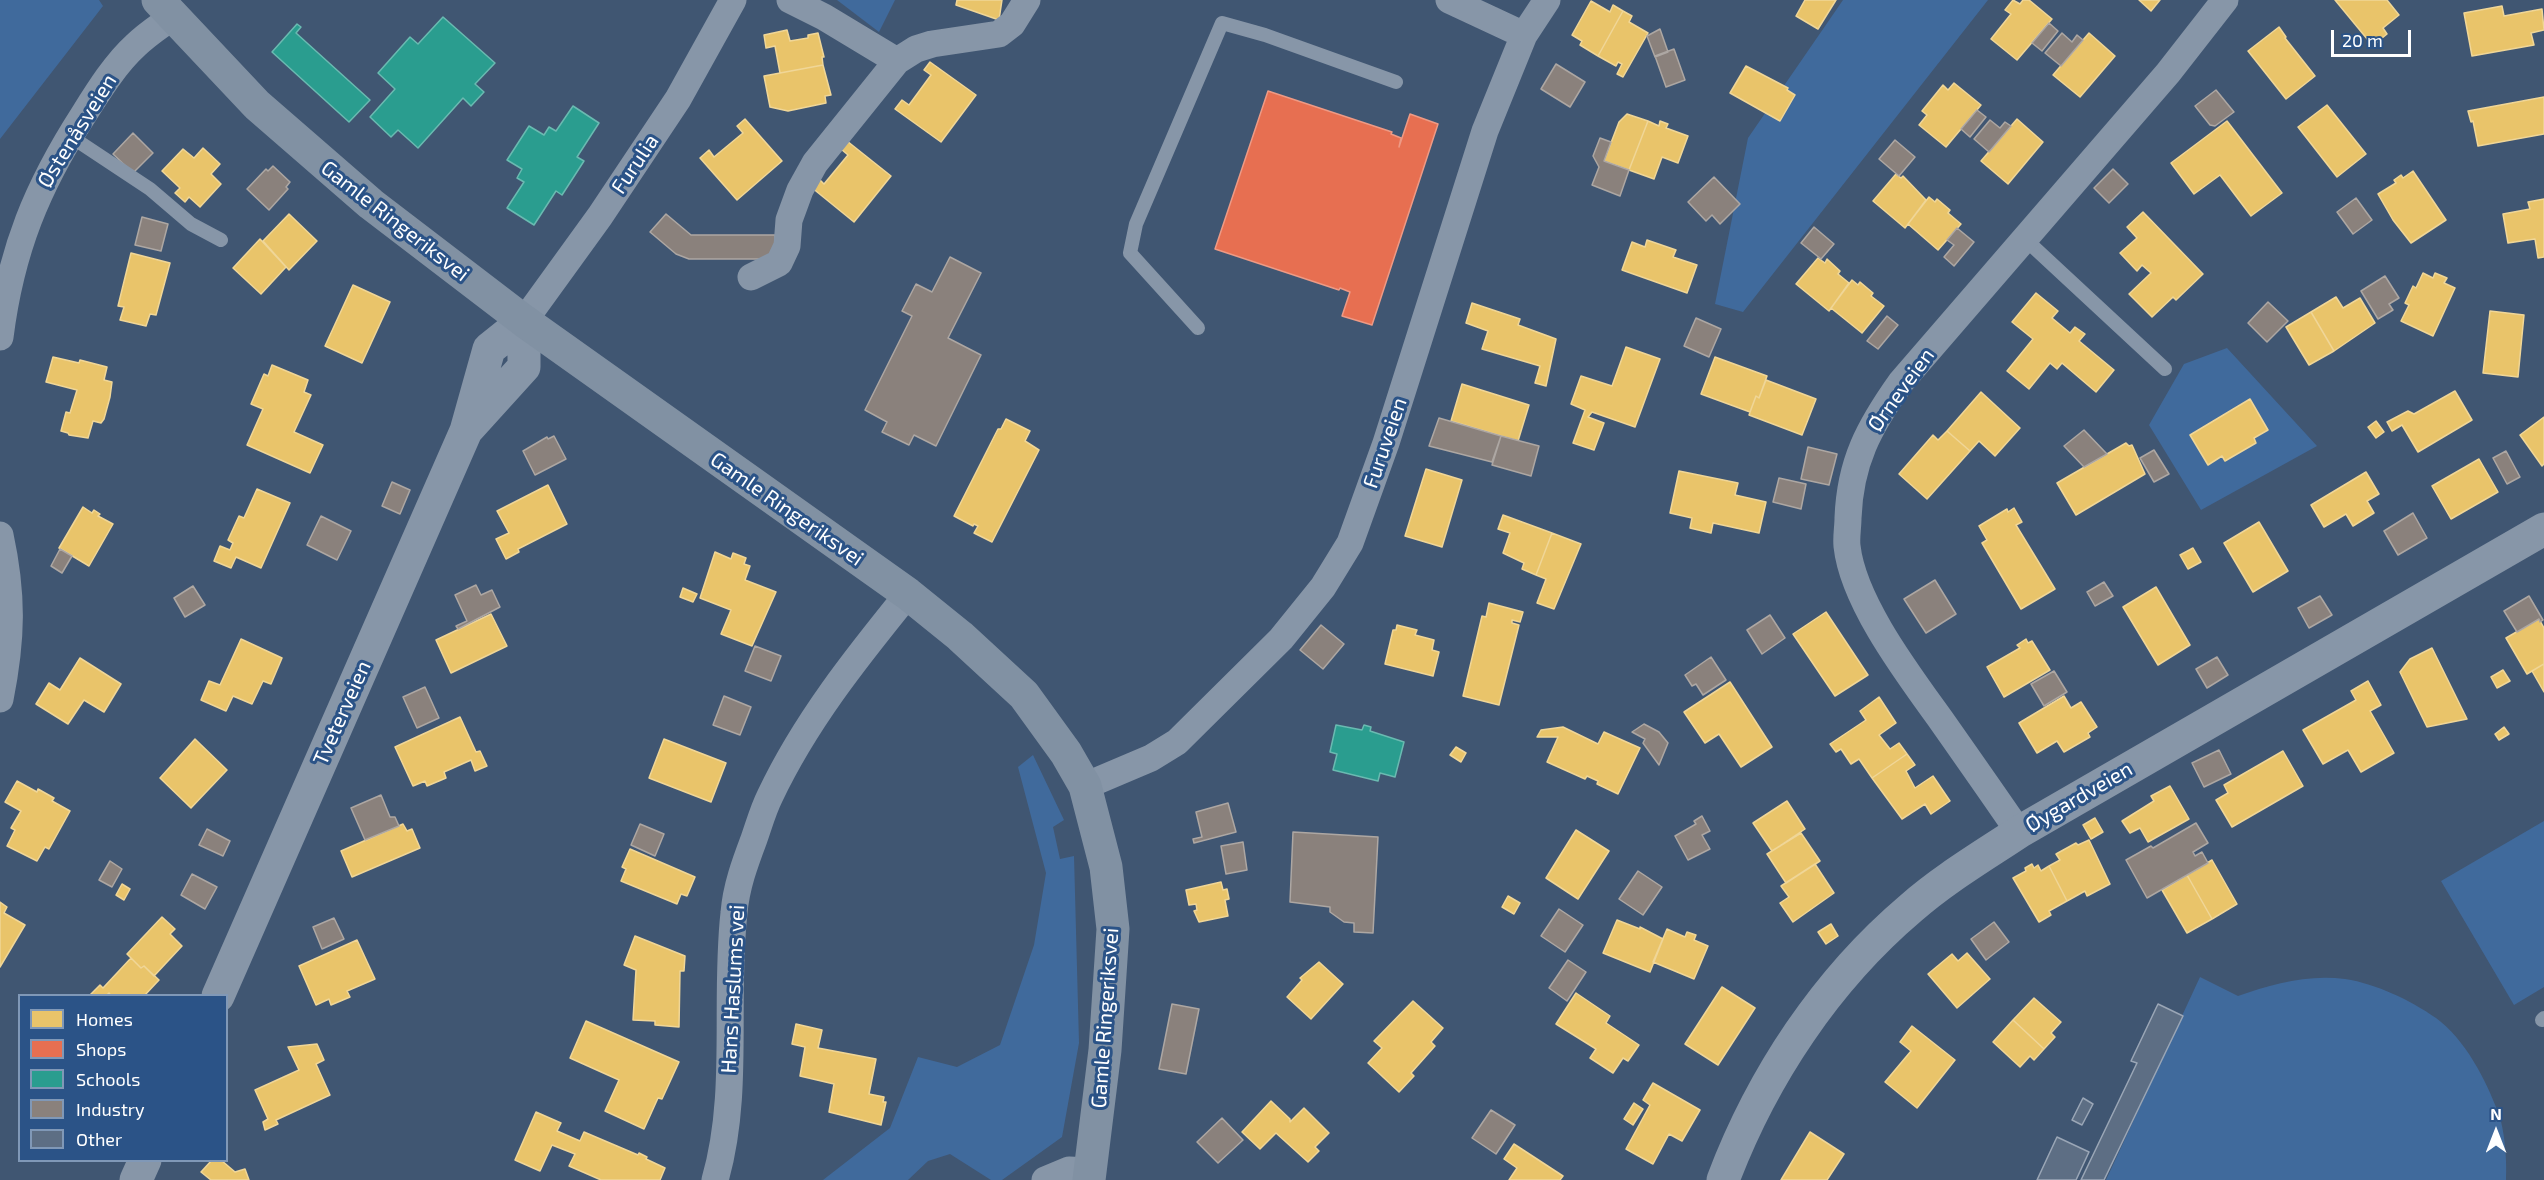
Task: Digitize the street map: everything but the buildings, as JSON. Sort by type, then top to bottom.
[{"type":"main road","name":"Gamle Ringeriksvei","points":[[165,8],[257,105],[370,204],[524,321],[908,594],[960,636],[1024,695],[1066,753],[1085,786],[1106,867],[1113,929],[1106,1050],[1090,1175]]},
{"type":"street","name":"Furulia","points":[[524,321],[600,216],[678,99],[733,0]]},
{"type":"street","points":[[790,0],[824,17],[897,61]]},
{"type":"street","points":[[751,277],[779,263],[787,246],[789,220],[800,190],[815,163],[897,61],[916,49],[932,44],[999,34],[1012,24],[1027,0]]},
{"type":"street","points":[[1449,0],[1524,35]]},
{"type":"street","name":"Furuveien","points":[[1085,786],[1132,767],[1177,742],[1281,639],[1323,587],[1350,543],[1386,443],[1485,131],[1524,35],[1547,0]]},
{"type":"street","name":"Ørneveien","points":[[2019,832],[1913,681],[1878,625],[1854,579],[1847,545],[1849,490],[1858,456],[1875,420],[1901,382],[2168,73],[2225,0]]},
{"type":"street","name":"Østenåsveien","points":[[0,337],[5,294],[21,238],[39,191],[97,93],[165,8]]},
{"type":"street","name":"Tveterveien","points":[[219,994],[466,431],[489,349],[524,321]]},
{"type":"street","name":"Øygardveien","points":[[1723,1180],[1751,1114],[1810,1017],[1838,981],[1909,909],[1938,886],[2019,832],[2544,530]]},
{"type":"street","points":[[0,536],[8,571],[11,616],[8,662],[0,699]]},
{"type":"street","name":"Hans Haslums vei","points":[[716,1180],[722,1157],[728,1106],[734,912],[741,873],[770,795],[793,752],[846,672],[908,594]]},
{"type":"street","points":[[136,1180],[145,1162]]},
{"type":"street","points":[[1045,1180],[1069,1170],[1090,1175]]},
{"type":"lane","points":[[1198,328],[1130,253],[1136,224],[1222,23],[1265,35],[1396,82]]},
{"type":"lane","points":[[70,136],[150,189],[190,224],[222,240]]},
{"type":"lane","points":[[2026,240],[2165,369]]},
{"type":"shaded area","points":[[0,0],[99,0],[103,6],[0,139]]},
{"type":"shaded area","points":[[837,0],[895,0],[879,32]]},
{"type":"shaded area","points":[[1843,0],[1988,0],[1743,312],[1715,304],[1748,138]]},
{"type":"shaded area","points":[[2227,348],[2317,446],[2201,510],[2149,425],[2184,364]]},
{"type":"shaded area","points":[[1033,755],[1064,820],[1053,827],[1060,859],[1074,856],[1079,1043],[1062,1137],[1002,1180],[991,1180],[950,1154],[928,1161],[908,1180],[823,1180],[890,1128],[918,1057],[957,1067],[1000,1045],[1034,945],[1046,873],[1018,767]]},
{"type":"shaded area","points":[[2544,821],[2544,987],[2514,1005],[2441,881]]},
{"type":"shaded area","points":[[2200,977],[2238,996],[2304,979],[2331,978],[2357,981],[2393,994],[2436,1018],[2465,1049],[2481,1074],[2493,1100],[2504,1136],[2506,1180],[2106,1180]]}]
